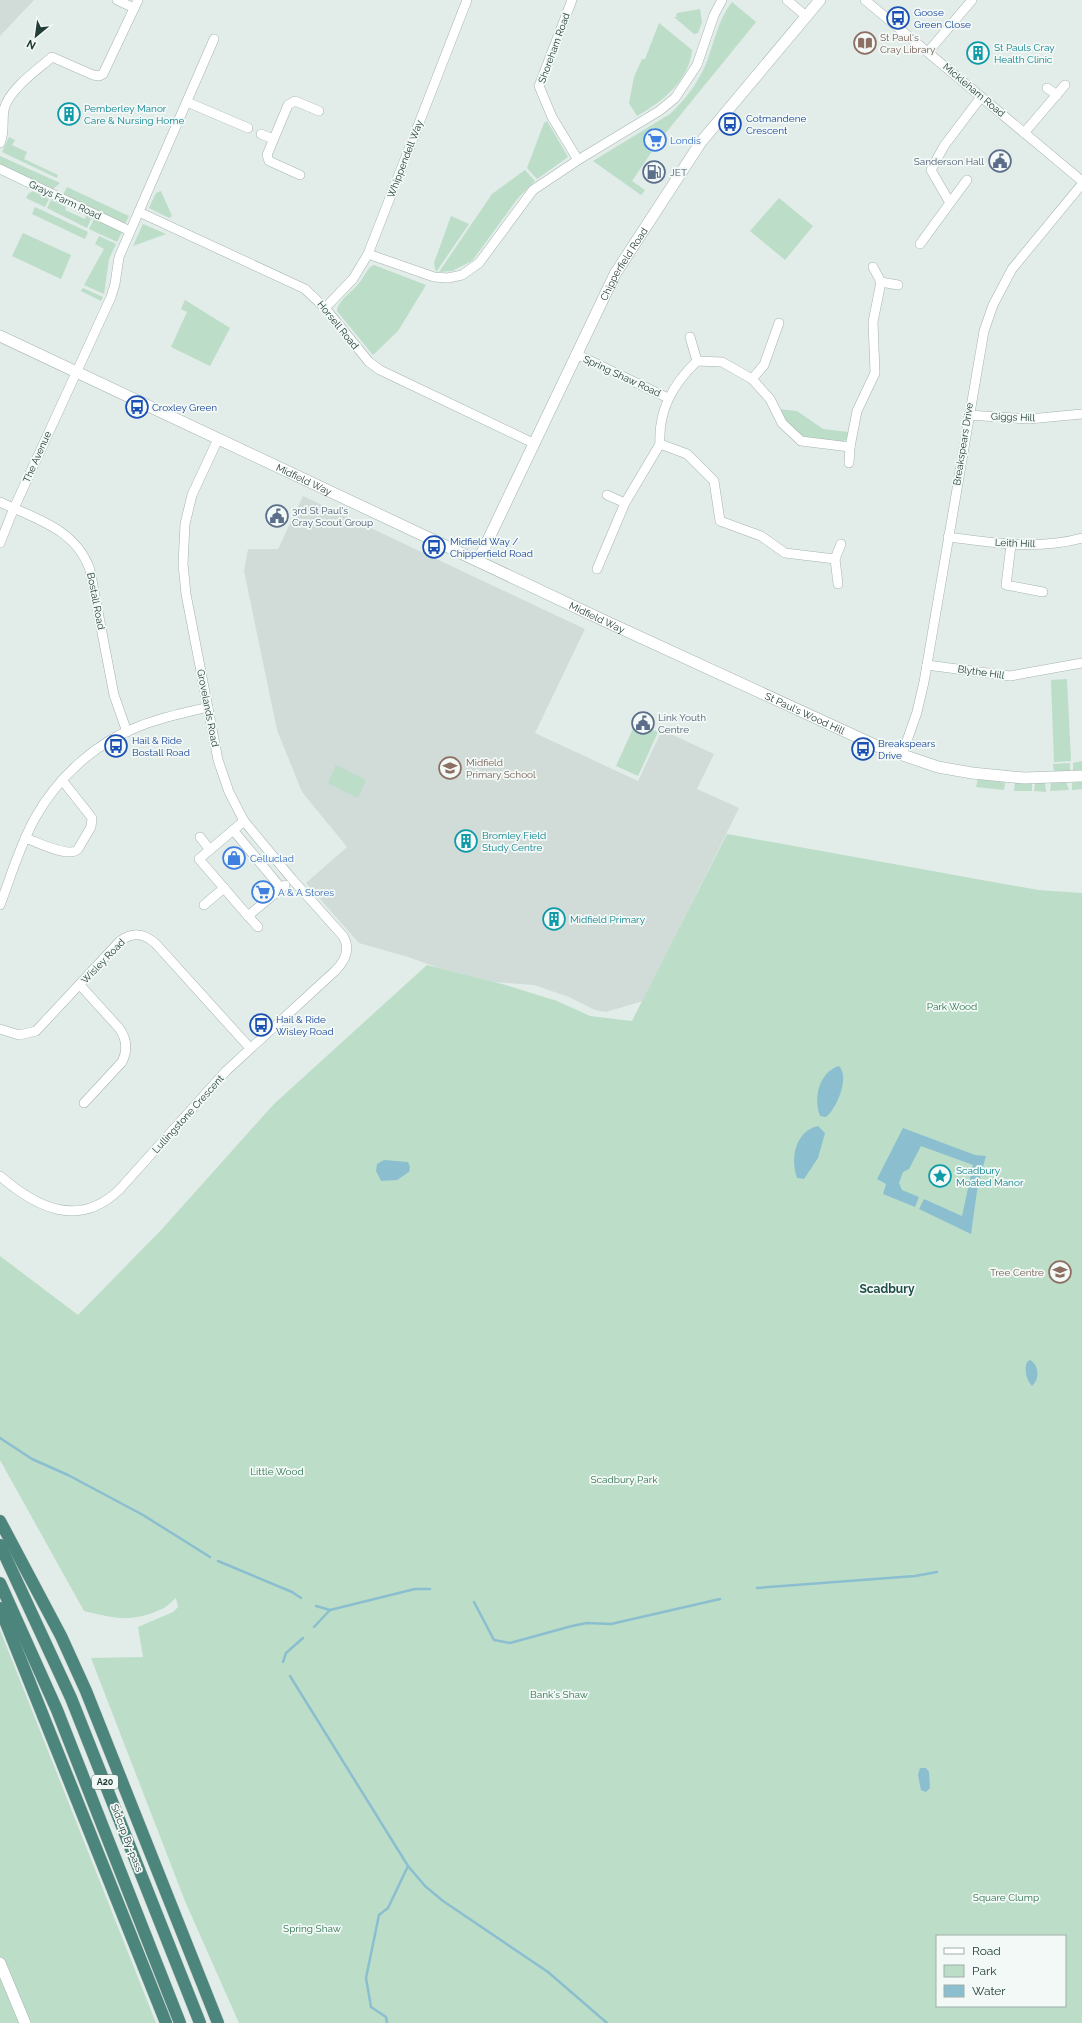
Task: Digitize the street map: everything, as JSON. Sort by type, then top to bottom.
[{"type":"highway","name":"A20","points":[[0,1521],[61,1636],[86,1691],[218,2023]]},
{"type":"highway","name":"Sidcup By-pass","points":[[0,1545],[71,1698],[200,2023]]},
{"type":"highway","name":"Sidcup By-pass","points":[[0,1583],[57,1710],[180,2023]]},
{"type":"highway","points":[[0,1608],[166,2023]]},
{"type":"street","points":[[0,143],[3,138],[4,109],[11,94],[52,57],[93,75],[99,76],[103,74],[136,4],[117,0]]},
{"type":"street","name":"Whippendell Way","points":[[325,308],[353,279],[368,254],[467,0]]},
{"type":"street","name":"Shoreham Road","points":[[572,0],[539,86],[552,116],[578,160]]},
{"type":"street","points":[[368,254],[434,277],[448,278],[462,275],[479,263],[533,190],[578,160],[659,111],[675,98],[697,65],[714,15],[722,0]]},
{"type":"street","points":[[787,0],[806,16]]},
{"type":"street","name":"Chipperfield Road","points":[[478,561],[615,274],[701,142],[820,0]]},
{"type":"street","name":"Mickleham Road","points":[[865,0],[1082,181]]},
{"type":"street","points":[[928,52],[972,0]]},
{"type":"street","points":[[76,371],[114,290],[119,257],[214,39]]},
{"type":"street","points":[[1024,133],[1065,85]]},
{"type":"street","points":[[1047,88],[1056,95]]},
{"type":"street","points":[[950,203],[931,170],[944,146],[981,97]]},
{"type":"street","points":[[300,175],[269,161],[266,155],[288,104],[295,101],[319,111]]},
{"type":"street","points":[[187,102],[248,128]]},
{"type":"street","points":[[261,134],[273,139]]},
{"type":"street","name":"Grays Farm Road","points":[[0,169],[130,231]]},
{"type":"street","points":[[920,244],[967,180]]},
{"type":"street","name":"Breakspears Drive","points":[[902,755],[917,712],[927,665],[981,340],[999,292],[1018,261],[1082,184]]},
{"type":"street","name":"Horsell Road","points":[[139,212],[292,283],[311,294],[325,308],[369,362],[380,370],[533,443]]},
{"type":"street","points":[[849,463],[850,447],[857,411],[875,373],[873,322],[882,282],[873,267]]},
{"type":"street","points":[[882,282],[898,285]]},
{"type":"street","points":[[752,379],[764,365],[779,323]]},
{"type":"street","name":"Midfield Way","points":[[0,336],[673,653]]},
{"type":"street","points":[[690,337],[697,361],[722,362],[752,379],[770,399],[782,423],[801,441],[850,447]]},
{"type":"street","name":"Spring Shaw Road","points":[[576,354],[668,398]]},
{"type":"street","name":"Spring Shaw Road","points":[[660,444],[659,426],[668,398],[682,376],[697,361]]},
{"type":"street","name":"The Avenue","points":[[0,543],[14,508],[76,371]]},
{"type":"street","name":"Giggs Hill","points":[[968,415],[1029,419],[1082,414]]},
{"type":"street","name":"Grovelands Road","points":[[218,439],[192,495],[183,543],[185,588],[222,771],[229,792],[244,821],[346,941]]},
{"type":"street","points":[[597,569],[625,503],[660,444],[687,454],[714,481],[720,521],[761,536],[785,553],[835,559]]},
{"type":"street","points":[[608,495],[625,503]]},
{"type":"street","name":"Bostall Road","points":[[0,502],[58,529],[76,543],[82,552],[90,570],[114,695],[127,732]]},
{"type":"street","name":"Leith Hill","points":[[948,537],[1012,545],[1048,544],[1082,538]]},
{"type":"street","points":[[838,584],[835,559],[840,544]]},
{"type":"street","points":[[1012,545],[1006,585],[1043,592]]},
{"type":"street","name":"St Paul's Wood Hill","points":[[673,653],[879,747],[938,767],[993,776],[1024,778],[1082,776]]},
{"type":"street","name":"Blythe Hill","points":[[927,665],[1010,676],[1082,663]]},
{"type":"street","points":[[0,905],[25,838],[43,805],[62,780],[88,756],[127,732],[157,720],[208,707]]},
{"type":"street","points":[[25,838],[67,853],[75,852],[78,849],[91,828],[92,818],[62,780]]},
{"type":"street","points":[[244,821],[199,859],[258,927]]},
{"type":"street","points":[[233,830],[281,888]]},
{"type":"street","points":[[200,837],[210,850]]},
{"type":"street","points":[[248,916],[292,879]]},
{"type":"street","points":[[204,905],[224,888]]},
{"type":"street","name":"Wisley Road","points":[[0,1029],[19,1035],[36,1030],[120,942],[128,936],[137,934],[147,937],[155,943],[250,1048]]},
{"type":"street","name":"Lullingstone Crescent","points":[[0,1176],[33,1201],[52,1209],[74,1211],[93,1208],[103,1203],[119,1190],[226,1071],[341,965],[346,952],[346,941]]},
{"type":"street","points":[[80,985],[119,1028],[124,1035],[126,1042],[125,1056],[122,1062],[84,1103]]},
{"type":"street","points":[[0,1963],[25,2023]]},
{"type":"shaded area","points":[[0,0],[34,0],[0,36]]},
{"type":"shaded area","name":"Midfield Primary School","points":[[303,496],[585,629],[535,733],[638,781],[662,730],[714,754],[697,789],[739,808],[643,1001],[606,1012],[595,1010],[569,997],[534,985],[494,982],[439,968],[408,957],[359,943],[306,883],[347,847],[302,792],[277,730],[244,571],[248,549],[278,549]]},
{"type":"green space","points":[[732,2],[756,22],[664,135],[653,127],[643,143],[653,150],[632,181],[645,190],[641,195],[593,161],[670,114],[681,103],[691,91],[703,71],[723,16]]},
{"type":"green space","points":[[700,9],[702,22],[698,33],[694,34],[674,17],[676,17],[677,13]]},
{"type":"green space","points":[[659,23],[692,50],[690,61],[680,81],[673,89],[656,104],[637,116],[629,103],[634,77],[642,59],[645,59]]},
{"type":"green space","points":[[547,121],[568,157],[537,179],[527,168],[544,123]]},
{"type":"green space","points":[[9,137],[15,140],[12,145],[27,152],[24,159],[58,175],[57,178],[2,152]]},
{"type":"green space","points":[[0,156],[60,183],[53,189],[0,165]]},
{"type":"green space","points":[[525,170],[535,181],[518,198],[472,261],[452,271],[439,272],[492,194]]},
{"type":"green space","points":[[67,187],[129,216],[125,224],[63,195]]},
{"type":"green space","points":[[33,191],[49,199],[45,207],[26,198],[28,194]]},
{"type":"green space","points":[[161,191],[172,216],[169,218],[149,208],[156,193]]},
{"type":"green space","points":[[779,198],[813,226],[785,260],[750,231]]},
{"type":"green space","points":[[51,200],[66,207],[65,210],[85,219],[86,216],[91,219],[87,228],[47,208]]},
{"type":"green space","points":[[35,207],[88,232],[85,239],[32,214]]},
{"type":"green space","points":[[451,216],[469,224],[436,272],[434,263]]},
{"type":"green space","points":[[94,219],[122,232],[117,242],[89,229]]},
{"type":"green space","points":[[143,224],[166,234],[133,246]]},
{"type":"green space","points":[[23,233],[71,255],[61,279],[12,256]]},
{"type":"green space","points":[[99,236],[116,244],[109,259],[104,294],[84,285],[104,249],[95,244]]},
{"type":"green space","points":[[374,265],[426,285],[398,331],[373,355],[337,311],[340,302]]},
{"type":"green space","points":[[83,288],[103,297],[101,301],[81,291]]},
{"type":"green space","points":[[185,300],[230,328],[210,366],[171,347],[187,312],[181,309]]},
{"type":"green space","points":[[778,409],[797,411],[823,429],[848,432],[846,440],[841,442],[820,440],[804,436],[791,427]]},
{"type":"green space","points":[[1067,679],[1071,761],[1054,762],[1051,680]]},
{"type":"green space","points":[[636,722],[658,732],[638,776],[616,766]]},
{"type":"green space","points":[[1082,761],[1082,770],[1073,771],[1073,763]]},
{"type":"green space","points":[[1070,763],[1070,771],[1054,772],[1053,764]]},
{"type":"green space","points":[[336,765],[366,780],[358,798],[328,783]]},
{"type":"green space","points":[[978,779],[1003,782],[1005,783],[1004,790],[976,787]]},
{"type":"green space","points":[[1082,781],[1082,789],[1072,790],[1072,783]]},
{"type":"green space","points":[[1066,782],[1069,790],[1050,791],[1051,783]]},
{"type":"green space","points":[[1015,783],[1031,783],[1032,791],[1014,791]]},
{"type":"green space","points":[[1035,783],[1045,783],[1046,792],[1034,791]]},
{"type":"green space","name":"Scadbury Park","points":[[727,834],[1038,890],[1082,893],[1082,2023],[239,2023],[185,1901],[91,1658],[143,1657],[138,1627],[173,1612],[178,1607],[176,1598],[164,1608],[153,1613],[133,1618],[115,1618],[84,1611],[0,1460],[0,1256],[78,1315],[163,1228],[274,1104],[427,965],[502,984],[557,1001],[590,1016],[632,1021]]},
{"type":"green space","points":[[0,1630],[156,2023],[25,2023],[0,1961]]},
{"type":"green space","points":[[0,1971],[21,2023],[0,2023]]},
{"type":"water","points":[[839,1066],[842,1071],[843,1085],[838,1100],[826,1117],[820,1116],[817,1101],[819,1086],[822,1080],[832,1069]]},
{"type":"water","points":[[818,1126],[825,1133],[818,1158],[804,1179],[797,1178],[794,1163],[796,1147],[804,1134],[810,1129]]},
{"type":"water","points":[[903,1128],[975,1155],[986,1156],[978,1184],[971,1234],[919,1209],[924,1199],[962,1216],[973,1165],[921,1146],[909,1169],[903,1172],[899,1183],[902,1190],[919,1197],[915,1207],[883,1194],[886,1184],[877,1179]]},
{"type":"water","points":[[384,1160],[408,1162],[410,1167],[409,1172],[397,1180],[381,1181],[376,1171],[377,1164]]},
{"type":"water","points":[[1030,1360],[1037,1369],[1036,1380],[1032,1386],[1028,1381],[1026,1371],[1027,1362]]},
{"type":"water","points":[[920,1768],[926,1768],[929,1772],[930,1788],[926,1792],[921,1790],[918,1775]]},
{"type":"waterway","points":[[0,1438],[32,1459],[68,1475],[143,1515],[210,1557]]},
{"type":"waterway","points":[[218,1561],[292,1592],[301,1598]]},
{"type":"waterway","points":[[757,1588],[915,1576],[937,1572]]},
{"type":"waterway","points":[[316,1606],[330,1610],[415,1589],[430,1589]]},
{"type":"waterway","points":[[474,1602],[494,1640],[510,1643],[572,1626],[587,1623],[611,1624],[720,1599]]},
{"type":"waterway","points":[[314,1627],[330,1610]]},
{"type":"waterway","points":[[283,1662],[286,1653],[303,1638]]},
{"type":"waterway","points":[[290,1676],[408,1866],[388,1908],[379,1915],[366,1978],[371,2007],[386,2017],[387,2023]]},
{"type":"waterway","points":[[408,1866],[425,1886],[443,1901],[548,1972],[607,2023]]},
{"type":"place","name":"Goose Green Close","points":[[898,18]]},
{"type":"place","name":"St Paul's Cray Library","points":[[865,43]]},
{"type":"place","name":"St Pauls Cray Health Clinic","points":[[978,53]]},
{"type":"place","name":"Pemberley Manor Care & Nursing Home","points":[[69,114]]},
{"type":"place","name":"Cotmandene Crescent","points":[[730,124]]},
{"type":"place","name":"Londis","points":[[655,140]]},
{"type":"place","name":"Sanderson Hall","points":[[1000,161]]},
{"type":"place","name":"JET","points":[[654,172]]},
{"type":"place","name":"Croxley Green","points":[[137,407]]},
{"type":"place","name":"3rd St Paul's Cray Scout Group","points":[[277,516]]},
{"type":"place","name":"Midfield Way / Chipperfield Road","points":[[434,547]]},
{"type":"place","name":"Link Youth Centre","points":[[643,723]]},
{"type":"place","name":"Hail & Ride Bostall Road","points":[[116,746]]},
{"type":"place","name":"Breakspears Drive","points":[[863,749]]},
{"type":"place","name":"Midfield Primary School","points":[[450,768]]},
{"type":"place","name":"Bromley Field Study Centre","points":[[466,841]]},
{"type":"place","name":"Celluclad","points":[[234,858]]},
{"type":"place","name":"A & A Stores","points":[[263,892]]},
{"type":"place","name":"Midfield Primary","points":[[554,919]]},
{"type":"place","name":"Hail & Ride Wisley Road","points":[[261,1025]]},
{"type":"place","name":"Scadbury Moated Manor","points":[[940,1176]]},
{"type":"place","name":"Tree Centre","points":[[1060,1272]]},
{"type":"district","name":"Scadbury","points":[[887,1289]]},
{"type":"park label","name":"Park Wood","points":[[952,1006]]},
{"type":"park label","name":"Little Wood","points":[[277,1471]]},
{"type":"park label","name":"Bank's Shaw","points":[[559,1694]]},
{"type":"park label","name":"Square Clump","points":[[1006,1897]]},
{"type":"park label","name":"Spring Shaw","points":[[312,1928]]}]
